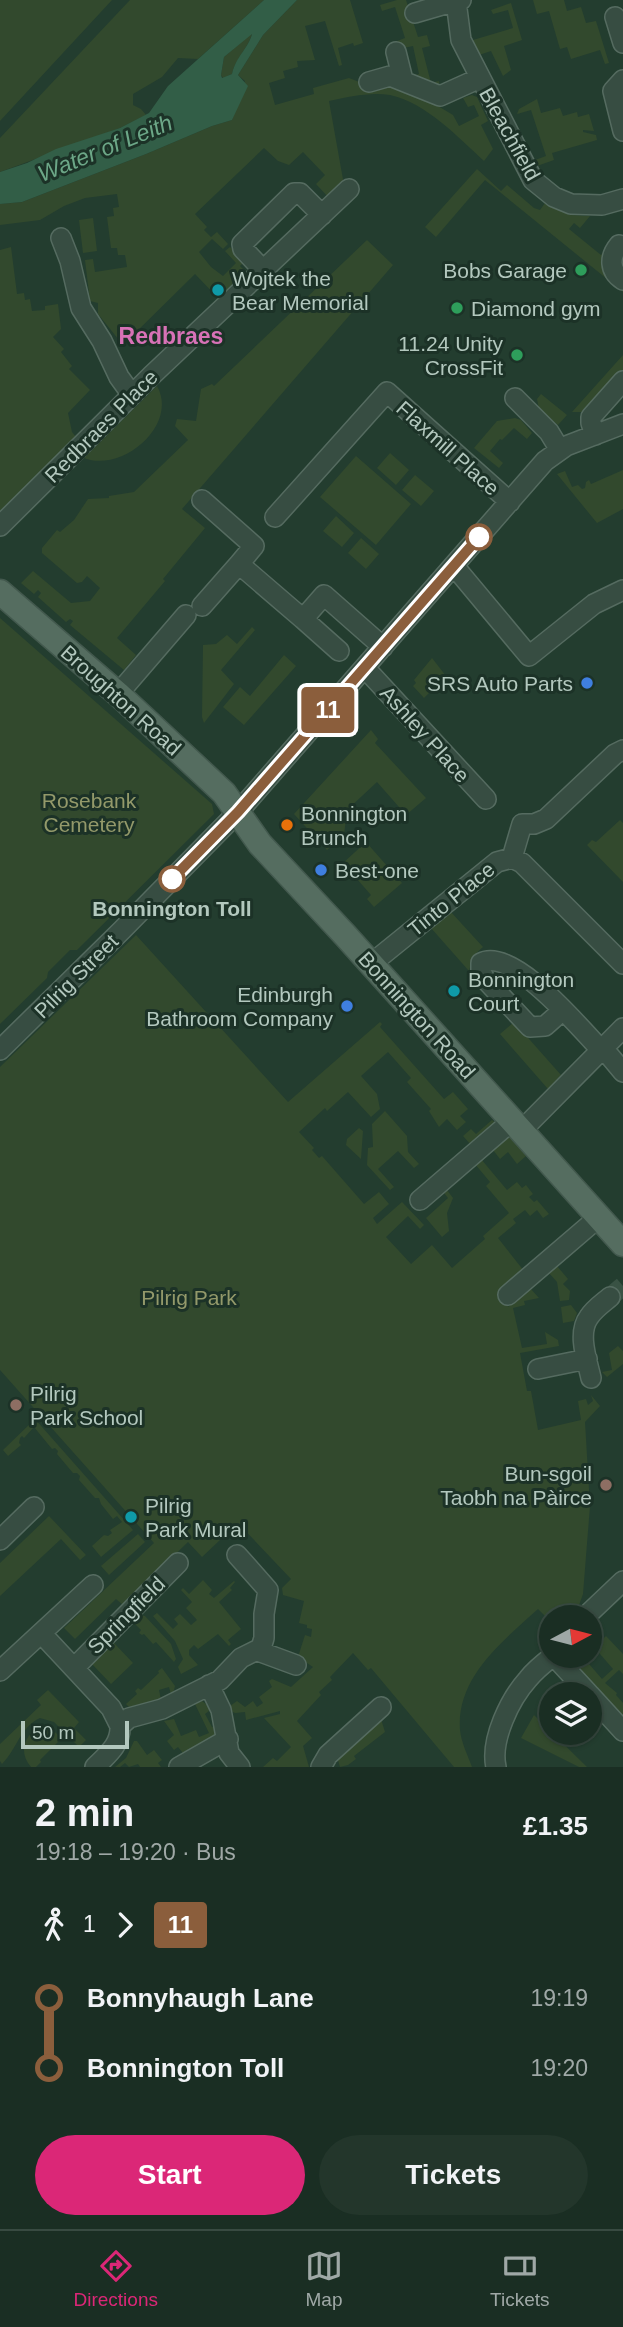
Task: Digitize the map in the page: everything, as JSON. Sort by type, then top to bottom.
[{"type":"main road","name":"Broughton Road","points":[[0,592],[118,694],[224,793],[238,812]]},
{"type":"main road","name":"Bonnington Road","points":[[238,812],[260,844],[623,1244]]},
{"type":"street","points":[[415,13],[458,1]]},
{"type":"street","name":"Bleachfield","points":[[458,1],[461,40],[536,184],[554,197],[580,205],[601,205],[623,199]]},
{"type":"street","points":[[615,17],[623,43]]},
{"type":"street","points":[[396,52],[403,80]]},
{"type":"street","points":[[369,82],[390,76],[440,96],[480,78]]},
{"type":"street","points":[[623,80],[613,91],[623,131]]},
{"type":"street","name":"Redbraes Place","points":[[0,526],[349,189]]},
{"type":"street","points":[[264,270],[243,249],[242,244],[294,193],[300,193],[321,215]]},
{"type":"street","points":[[61,238],[70,261],[80,308],[102,341],[119,377],[132,396]]},
{"type":"street","points":[[619,246],[614,251],[611,266],[623,280]]},
{"type":"street","points":[[595,435],[591,417],[623,382]]},
{"type":"street","name":"Flaxmill Place","points":[[275,517],[387,392],[510,502]]},
{"type":"street","points":[[515,398],[549,432],[561,450]]},
{"type":"street","name":"Pilrig Street","points":[[0,1050],[238,812],[545,461],[561,450],[623,424]]},
{"type":"street","points":[[118,694],[254,546],[202,500]]},
{"type":"street","points":[[239,564],[339,651]]},
{"type":"street","points":[[454,566],[530,656],[594,604],[623,590]]},
{"type":"street","points":[[303,619],[324,595],[383,647]]},
{"type":"street","name":"Ashley Place","points":[[365,668],[486,799]]},
{"type":"street","points":[[512,858],[522,824],[534,824],[546,819],[615,754],[623,750]]},
{"type":"street","name":"Tinto Place","points":[[371,964],[497,862],[512,858],[522,863],[623,964]]},
{"type":"street","points":[[563,1010],[623,1072]]},
{"type":"street","points":[[420,1200],[517,1125],[623,1027]]},
{"type":"street","points":[[508,1295],[599,1217]]},
{"type":"street","points":[[537,1369],[589,1368],[583,1338],[585,1324],[592,1313],[610,1297]]},
{"type":"street","points":[[0,1540],[34,1507]]},
{"type":"street","points":[[237,1555],[269,1592],[265,1606],[264,1638],[258,1651]]},
{"type":"street","name":"Springfield","points":[[74,1668],[178,1563]]},
{"type":"street","points":[[598,1605],[623,1581]]},
{"type":"street","points":[[0,1671],[93,1585]]},
{"type":"street","name":"Springfield","points":[[41,1633],[111,1709],[120,1726]]},
{"type":"street","points":[[94,1767],[114,1749],[120,1726],[129,1717],[162,1709],[223,1678],[241,1658],[258,1651],[296,1665]]},
{"type":"street","points":[[496,1767],[494,1757],[498,1732],[528,1678],[539,1668]]},
{"type":"street","points":[[564,1668],[578,1682]]},
{"type":"street","points":[[209,1685],[222,1710],[229,1753],[240,1767]]},
{"type":"street","points":[[602,1708],[623,1731]]},
{"type":"street","points":[[321,1767],[328,1755],[371,1712]]},
{"type":"street","points":[[179,1767],[228,1739]]},
{"type":"green space","points":[[0,0],[112,0],[0,121]]},
{"type":"green space","points":[[130,0],[264,0],[198,59],[178,58],[162,77],[133,94],[133,105],[146,115],[120,128],[0,172],[0,138]]},
{"type":"green space","points":[[297,0],[350,0],[363,43],[338,48],[342,65],[339,66],[325,21],[305,26],[315,60],[297,61],[298,67],[283,71],[285,78],[269,83],[275,105],[314,94],[313,88],[349,78],[367,85],[386,84],[416,93],[453,115],[459,126],[479,116],[474,105],[468,107],[463,98],[472,95],[477,97],[488,121],[481,125],[493,149],[484,161],[429,113],[390,95],[367,95],[329,101],[344,185],[329,198],[316,184],[325,175],[303,152],[289,165],[278,161],[264,148],[195,214],[207,227],[204,230],[211,237],[217,232],[228,244],[223,249],[212,239],[199,252],[211,267],[223,276],[236,263],[225,251],[230,247],[245,261],[240,266],[247,273],[220,300],[195,274],[123,345],[98,314],[98,303],[90,301],[85,260],[93,259],[95,272],[127,267],[125,255],[118,255],[117,248],[111,248],[107,217],[114,216],[113,208],[119,207],[117,194],[85,198],[40,220],[0,225],[0,204],[22,202],[232,120],[245,81],[238,75],[263,35]]},
{"type":"green space","points":[[406,0],[418,37],[427,35],[430,46],[422,48],[431,83],[439,81],[440,88],[413,76],[419,74],[413,46],[394,50],[392,43],[405,38],[395,7],[382,11],[380,5]]},
{"type":"green space","points":[[533,0],[564,0],[567,11],[581,7],[586,23],[596,21],[609,63],[605,64],[600,50],[571,59],[567,47],[560,49],[549,11],[537,14]]},
{"type":"green space","points":[[511,3],[522,40],[504,46],[511,70],[503,76],[491,51],[479,55],[473,40],[513,28],[508,10],[493,14],[491,10]]},
{"type":"green space","points":[[252,33],[232,74],[223,78],[221,75],[224,57]]},
{"type":"green space","points":[[537,99],[541,113],[560,108],[563,116],[577,112],[578,117],[589,114],[594,131],[583,132],[596,135],[597,140],[552,153],[554,160],[537,166],[535,160],[546,156],[531,110],[517,114],[519,109]]},
{"type":"green space","points":[[477,169],[501,191],[507,185],[534,208],[540,210],[545,203],[570,215],[590,216],[580,228],[574,223],[569,229],[601,255],[607,247],[623,285],[623,292],[485,180],[436,237],[425,227]]},
{"type":"green space","points":[[93,218],[97,251],[83,253],[79,220]]},
{"type":"green space","points":[[367,240],[393,265],[182,509],[205,528],[117,638],[136,655],[124,670],[70,625],[73,621],[70,619],[66,622],[38,597],[41,593],[38,590],[34,594],[21,583],[33,571],[71,603],[90,601],[100,588],[87,576],[77,583],[42,553],[42,548],[57,530],[60,532],[74,520],[88,499],[109,498],[134,492],[188,440],[175,426],[177,419],[196,421],[201,389],[212,384],[214,386]]},
{"type":"green space","points":[[11,247],[17,294],[24,293],[25,300],[30,299],[32,311],[45,310],[45,306],[58,304],[61,329],[53,337],[64,349],[61,352],[72,366],[69,369],[90,390],[68,413],[72,432],[76,437],[0,511],[0,250]]},
{"type":"green space","points":[[623,355],[623,372],[585,412],[572,412]]},
{"type":"green space","points":[[157,386],[162,401],[160,416],[154,430],[143,442],[115,459],[99,461],[84,458]]},
{"type":"green space","points":[[541,394],[567,415],[558,425],[539,409],[537,399]]},
{"type":"green space","points":[[515,418],[521,420],[532,433],[527,439],[514,428],[500,439],[490,451],[503,463],[499,468],[474,448],[497,421]]},
{"type":"green space","points":[[390,453],[409,470],[396,485],[377,468]]},
{"type":"green space","points":[[356,456],[411,504],[376,545],[320,497]]},
{"type":"green space","points":[[623,470],[623,509],[597,523],[557,474],[565,471],[572,487],[578,485],[582,489],[589,480],[591,484]]},
{"type":"green space","points":[[415,475],[434,491],[421,506],[402,490]]},
{"type":"green space","points":[[336,516],[354,533],[342,547],[323,531]]},
{"type":"green space","points":[[361,538],[379,554],[366,569],[348,553]]},
{"type":"green space","name":"Rosebank Cemetery","points":[[0,618],[212,804],[214,814],[77,950],[70,950],[48,972],[47,978],[0,1024]]},
{"type":"green space","points":[[252,627],[255,630],[221,670],[234,684],[204,723],[203,645],[216,644],[227,635],[237,644]]},
{"type":"green space","points":[[284,655],[296,666],[244,725],[223,707],[240,687],[250,696]]},
{"type":"green space","points":[[432,658],[446,676],[424,698],[413,686],[416,683],[414,680]]},
{"type":"green space","points":[[371,730],[378,739],[375,743],[426,798],[406,815],[377,782],[347,810],[344,835],[327,850],[294,814]]},
{"type":"green space","points":[[620,820],[623,823],[623,882],[587,845],[592,840],[596,842]]},
{"type":"green space","points":[[366,842],[402,883],[374,907],[367,899],[371,895],[343,863]]},
{"type":"green space","points":[[450,911],[483,947],[473,956],[469,971],[431,928]]},
{"type":"green space","name":"Pilrig Park","points":[[136,935],[288,1102],[380,1022],[380,1027],[444,1099],[453,1092],[468,1109],[460,1116],[466,1122],[457,1130],[447,1119],[439,1127],[429,1111],[431,1109],[407,1082],[411,1078],[388,1052],[361,1076],[377,1094],[380,1109],[371,1117],[348,1092],[327,1111],[325,1108],[299,1132],[314,1148],[312,1150],[319,1158],[322,1156],[364,1204],[379,1192],[389,1204],[373,1218],[377,1224],[402,1202],[424,1225],[420,1229],[408,1216],[386,1237],[411,1264],[432,1245],[452,1268],[509,1213],[486,1186],[490,1182],[475,1164],[481,1159],[507,1190],[517,1182],[522,1188],[526,1185],[533,1194],[529,1197],[534,1202],[537,1200],[549,1214],[543,1218],[537,1210],[530,1216],[525,1210],[513,1219],[516,1223],[498,1238],[524,1271],[507,1301],[508,1307],[530,1288],[539,1298],[524,1301],[525,1305],[513,1308],[522,1348],[547,1344],[545,1332],[558,1340],[559,1346],[520,1353],[538,1430],[581,1420],[578,1401],[586,1399],[588,1405],[593,1401],[591,1395],[600,1406],[585,1422],[590,1506],[583,1594],[579,1605],[539,1605],[539,1610],[497,1647],[474,1677],[461,1711],[460,1730],[472,1767],[454,1767],[371,1668],[368,1670],[353,1653],[330,1677],[332,1680],[319,1692],[321,1695],[297,1721],[312,1738],[303,1746],[309,1767],[263,1767],[273,1758],[277,1761],[291,1747],[264,1718],[280,1714],[280,1711],[246,1720],[245,1712],[235,1713],[230,1706],[237,1701],[245,1707],[253,1701],[257,1707],[263,1703],[259,1697],[272,1687],[269,1681],[272,1679],[291,1687],[313,1667],[298,1657],[305,1635],[311,1637],[312,1629],[299,1623],[304,1601],[283,1595],[282,1588],[291,1579],[238,1523],[202,1557],[188,1542],[123,1605],[116,1599],[75,1639],[64,1628],[154,1543],[0,1370],[0,1067]]},
{"type":"green space","points":[[514,1022],[561,1075],[548,1089],[500,1034]]},
{"type":"green space","points":[[385,1111],[407,1136],[408,1152],[419,1164],[414,1168],[398,1151],[378,1169],[394,1187],[390,1190],[367,1165],[368,1148],[373,1147],[372,1124]]},
{"type":"green space","points":[[492,1120],[497,1124],[472,1146],[463,1136],[471,1129],[476,1134]]},
{"type":"green space","points":[[359,1128],[363,1131],[361,1159],[346,1145],[347,1139]]},
{"type":"green space","points":[[510,1136],[526,1156],[517,1164],[508,1152],[500,1159],[493,1150]]},
{"type":"green space","points":[[444,1186],[453,1198],[447,1213],[449,1231],[442,1237],[426,1218],[448,1198],[441,1189]]},
{"type":"green space","points":[[557,1266],[568,1279],[563,1284],[570,1291],[569,1300],[560,1301],[557,1282],[549,1273]]},
{"type":"green space","points":[[571,1305],[577,1313],[574,1321],[563,1323],[561,1307]]},
{"type":"green space","points":[[618,1346],[623,1351],[623,1364],[607,1377],[602,1372],[612,1370],[609,1353]]},
{"type":"green space","points":[[35,1419],[133,1530],[101,1557],[92,1546],[104,1535],[112,1533],[110,1530],[122,1522],[117,1516],[113,1519],[99,1498],[95,1498],[79,1480],[80,1476],[73,1473],[57,1454],[58,1451],[52,1449],[34,1427],[24,1438],[20,1438],[21,1445],[8,1456],[3,1450]]},
{"type":"green space","points":[[49,1516],[86,1555],[80,1560],[61,1539],[0,1596],[0,1563]]},
{"type":"green space","points":[[138,1534],[145,1542],[109,1575],[101,1566]]},
{"type":"green space","points":[[203,1580],[212,1590],[209,1594],[214,1598],[235,1582],[230,1588],[232,1590],[219,1602],[241,1629],[228,1640],[231,1644],[229,1646],[218,1634],[198,1649],[194,1645],[189,1650],[189,1655],[198,1665],[181,1674],[178,1667],[183,1659],[175,1641],[153,1616],[157,1613],[173,1629],[178,1624],[174,1619],[180,1614],[191,1625],[197,1620],[186,1608],[192,1602],[181,1590],[183,1588],[189,1594]]},
{"type":"green space","points":[[133,1614],[145,1616],[171,1644],[176,1659],[174,1662],[156,1642],[153,1644],[144,1634],[139,1633],[141,1630],[129,1618]]},
{"type":"green space","points":[[606,1636],[623,1654],[623,1674],[619,1670],[605,1683],[617,1693],[623,1703],[623,1723],[602,1699],[602,1682],[587,1682],[575,1668],[592,1668],[602,1679],[613,1669],[602,1656],[602,1640]]},
{"type":"green space","points":[[114,1643],[133,1663],[111,1684],[92,1664]]},
{"type":"green space","points":[[162,1668],[175,1686],[172,1698],[169,1687],[159,1690],[161,1700],[129,1707],[126,1704],[137,1694],[135,1691],[138,1688],[141,1690]]},
{"type":"green space","points":[[48,1690],[79,1722],[74,1728],[86,1740],[79,1747],[54,1722],[40,1718],[23,1733],[2,1764],[0,1744],[41,1705],[37,1700]]},
{"type":"green space","points":[[202,1701],[210,1710],[205,1714],[212,1727],[217,1725],[216,1738],[186,1757],[178,1747],[174,1750],[167,1741],[174,1735],[164,1721],[174,1719],[181,1736],[196,1730],[199,1737],[209,1733],[195,1704]]},
{"type":"green space","points":[[534,1715],[539,1720],[539,1745],[565,1745],[587,1767],[579,1767],[521,1738]]},
{"type":"green space","points":[[381,1719],[385,1732],[354,1756],[356,1759],[340,1767],[337,1757]]},
{"type":"green space","points":[[41,1726],[51,1729],[62,1738],[36,1767],[31,1767],[25,1756],[25,1744],[30,1734]]},
{"type":"green space","points":[[134,1741],[137,1741],[147,1755],[154,1750],[162,1760],[158,1763],[161,1767],[140,1767],[138,1764],[129,1767],[125,1763],[115,1767],[126,1758]]},
{"type":"water","name":"Water of Leith","points":[[264,0],[297,0],[263,35],[238,75],[248,86],[232,120],[22,202],[0,204],[0,172],[56,149],[120,128],[149,113],[168,86]],"holes":[[[252,34],[232,74],[222,78],[224,57]]]},
{"type":"tunnel","points":[[610,1297],[623,1286]]},
{"type":"bus line","name":"11","points":[[172,879],[238,812],[479,537]]},
{"type":"place","name":"Bobs Garage","points":[[581,270]]},
{"type":"place","name":"Wojtek the Bear Memorial","points":[[218,290]]},
{"type":"place","name":"Diamond gym","points":[[457,308]]},
{"type":"place","name":"11.24 Unity CrossFit","points":[[517,355]]},
{"type":"place","name":"SRS Auto Parts","points":[[587,683]]},
{"type":"place","name":"Bonnington Brunch","points":[[287,825]]},
{"type":"place","name":"Best-one","points":[[321,870]]},
{"type":"place","name":"Bonnington Toll","points":[[172,879]]},
{"type":"place","name":"Bonnington Court","points":[[454,991]]},
{"type":"place","name":"Edinburgh Bathroom Company","points":[[347,1006]]},
{"type":"place","name":"Pilrig Park School","points":[[16,1405]]},
{"type":"place","name":"Bun-sgoil Taobh na Pàirce","points":[[606,1485]]},
{"type":"place","name":"Pilrig Park Mural","points":[[131,1517]]},
{"type":"district","name":"Redbraes","points":[[171,336]]}]
